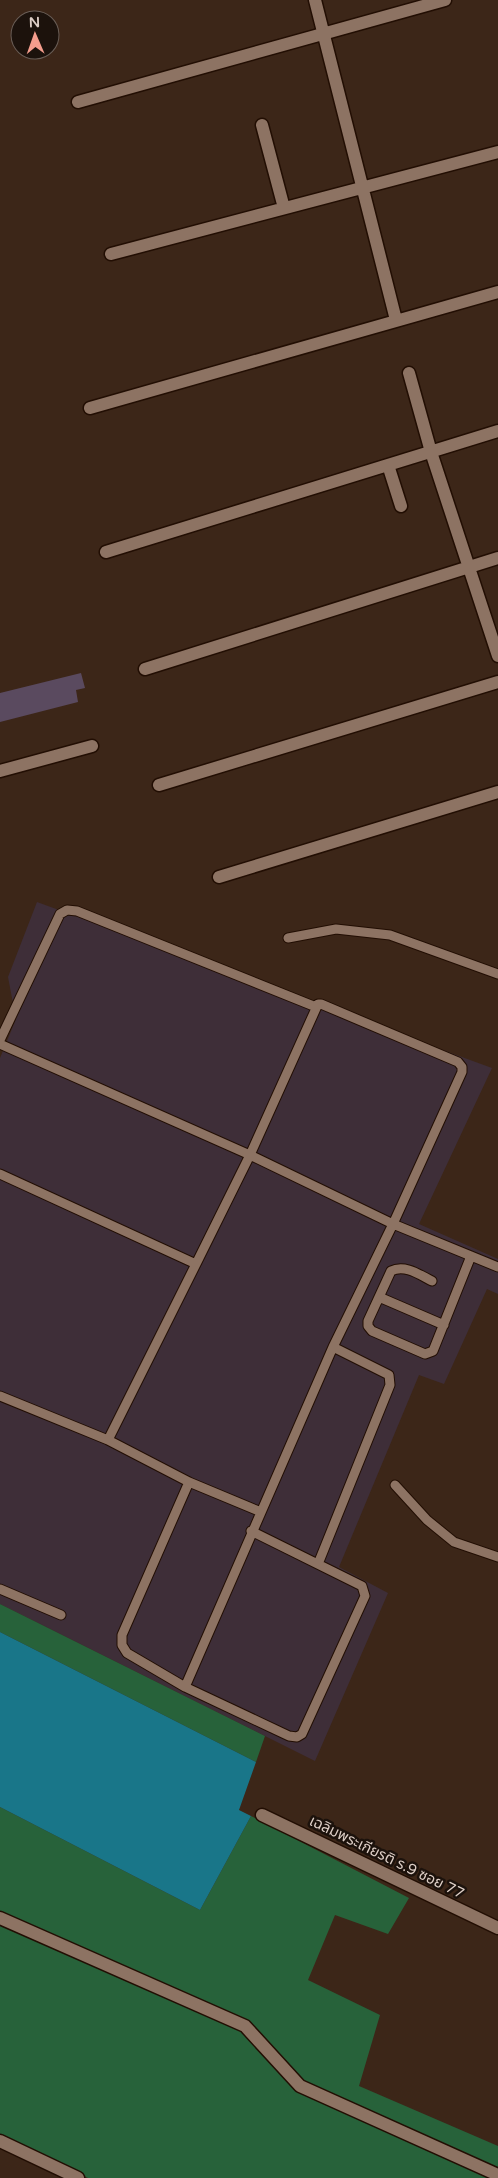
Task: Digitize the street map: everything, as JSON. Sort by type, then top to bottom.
[{"type":"street","points":[[315,0],[396,320]]},
{"type":"street","points":[[78,102],[444,0]]},
{"type":"street","points":[[262,125],[284,208]]},
{"type":"street","points":[[111,254],[498,152]]},
{"type":"street","points":[[90,408],[498,292]]},
{"type":"street","points":[[409,373],[431,452],[498,656]]},
{"type":"street","points":[[106,552],[498,431]]},
{"type":"street","points":[[388,465],[401,506]]},
{"type":"street","points":[[145,669],[498,558]]},
{"type":"street","points":[[159,785],[498,682]]},
{"type":"street","points":[[0,771],[92,746]]},
{"type":"street","points":[[219,877],[498,792]]},
{"type":"street","name":"เฉลิมพระเกียรติ ร.9 ซอย 77","points":[[262,1815],[498,1928]]},
{"type":"street","points":[[0,1918],[245,2026],[300,2086],[498,2175]]},
{"type":"street","points":[[0,2141],[78,2178]]},
{"type":"lane","points":[[316,1007],[77,911],[67,910],[60,914],[0,1042],[250,1155],[394,1224],[498,1267]]},
{"type":"lane","points":[[288,938],[336,928],[390,935],[498,974]]},
{"type":"lane","points":[[108,1440],[250,1155],[316,1007],[321,1004],[458,1062],[462,1067],[462,1072],[394,1224],[333,1347],[185,1687]]},
{"type":"lane","points":[[0,1174],[196,1264]]},
{"type":"lane","points":[[432,1281],[407,1269],[396,1268],[391,1271],[368,1321],[368,1326],[372,1331],[425,1354],[433,1351],[471,1256]]},
{"type":"lane","points":[[379,1297],[444,1324]]},
{"type":"lane","points":[[318,1564],[390,1385],[389,1375],[333,1347]]},
{"type":"lane","points":[[0,1396],[108,1440],[189,1482],[261,1512]]},
{"type":"lane","points":[[189,1482],[122,1635],[122,1645],[127,1653],[185,1687],[289,1736],[297,1737],[302,1734],[365,1596],[362,1586],[252,1531]]},
{"type":"lane","points":[[395,1485],[426,1520],[454,1542],[498,1557]]},
{"type":"lane","points":[[0,1589],[61,1615]]},
{"type":"shaded area","points":[[37,902],[492,1068],[419,1224],[498,1259],[498,1294],[487,1289],[444,1384],[419,1375],[339,1567],[388,1593],[315,1761],[0,1604],[0,1058],[16,1019],[8,977]]},
{"type":"green space","points":[[0,1604],[265,1736],[256,1762],[0,1632]]},
{"type":"green space","points":[[0,1807],[200,1910],[251,1816],[409,1898],[388,1934],[335,1915],[308,1980],[380,2015],[359,2086],[498,2146],[498,2178],[88,2178],[0,2136]]},
{"type":"water","points":[[0,1632],[256,1762],[239,1810],[251,1816],[200,1910],[0,1807]]},
{"type":"building","points":[[81,673],[85,688],[76,690],[78,702],[0,722],[0,693]]}]
